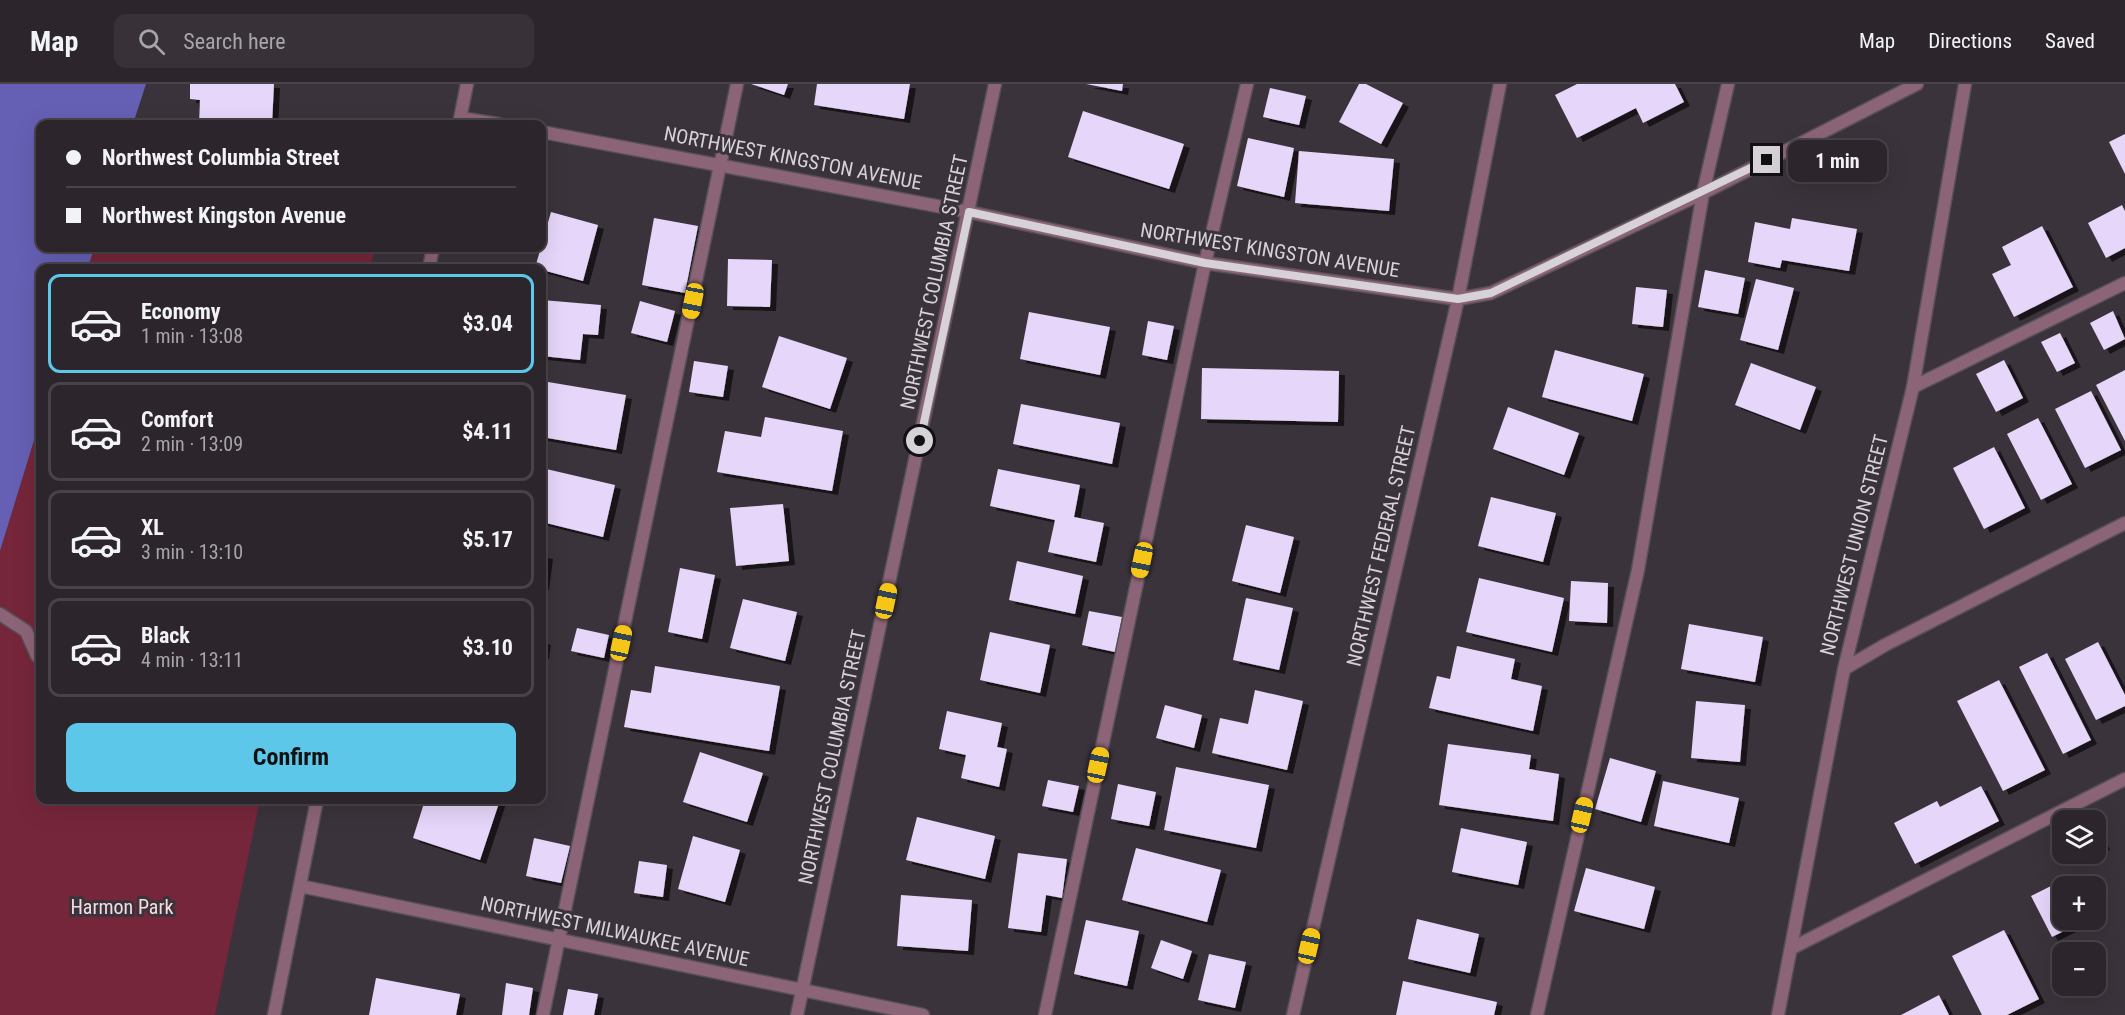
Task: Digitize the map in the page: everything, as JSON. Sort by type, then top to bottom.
[{"type":"street","points":[[460,120],[467,84]]},
{"type":"street","points":[[543,1015],[736,84]]},
{"type":"street","name":"NORTHWEST COLUMBIA STREET","points":[[797,1015],[995,84]]},
{"type":"street","points":[[1045,1015],[1205,263],[1247,84]]},
{"type":"street","name":"NORTHWEST FEDERAL STREET","points":[[1293,1015],[1458,299],[1500,84]]},
{"type":"street","points":[[1538,1015],[1638,570],[1704,193],[1728,84]]},
{"type":"street","name":"NORTHWEST KINGSTON AVENUE","points":[[546,133],[969,212],[1205,263],[1458,299],[1491,293],[1704,193],[1917,84]]},
{"type":"street","name":"NORTHWEST UNION STREET","points":[[1778,1015],[1844,669],[1913,387],[1965,84]]},
{"type":"street","points":[[1913,387],[2125,283]]},
{"type":"street","points":[[1844,669],[1885,645],[2125,523]]},
{"type":"street","points":[[0,614],[26,631],[36,654]]},
{"type":"street","points":[[1792,948],[2125,779]]},
{"type":"street","points":[[274,1015],[315,804]]},
{"type":"street","name":"NORTHWEST MILWAUKEE AVENUE","points":[[300,886],[923,1015]]},
{"type":"green space","points":[[93,252],[374,252],[371,264],[89,264]]},
{"type":"green space","name":"Harmon Park","points":[[36,434],[36,804],[259,804],[215,1015],[0,1015],[0,551]]},
{"type":"shaded area","points":[[0,84],[146,84],[134,120],[36,120],[36,252],[93,252],[89,264],[36,264],[36,434],[0,551]]},
{"type":"building","points":[[190,84],[274,84],[272,120],[199,120],[200,100],[190,99]]},
{"type":"building","points":[[751,84],[788,84],[784,95]]},
{"type":"building","points":[[817,84],[910,84],[904,119],[814,105]]},
{"type":"building","points":[[1086,84],[1123,84],[1122,91]]},
{"type":"building","points":[[1359,84],[1366,84],[1403,103],[1381,144],[1339,122]]},
{"type":"building","points":[[1577,84],[1675,84],[1684,102],[1643,123],[1636,108],[1577,138],[1555,95]]},
{"type":"building","points":[[1270,88],[1306,96],[1299,125],[1263,117]]},
{"type":"building","points":[[1083,111],[1184,144],[1169,189],[1068,157]]},
{"type":"building","points":[[2125,134],[2125,174],[2109,142]]},
{"type":"building","points":[[1248,138],[1294,148],[1284,197],[1237,186]]},
{"type":"building","points":[[1299,151],[1394,159],[1389,211],[1295,203]]},
{"type":"building","points":[[2122,205],[2125,211],[2125,248],[2106,258],[2088,223]]},
{"type":"building","points":[[551,212],[598,225],[583,281],[546,271],[546,264],[536,264],[540,252],[546,252],[546,230]]},
{"type":"building","points":[[654,218],[698,226],[685,293],[642,285]]},
{"type":"building","points":[[1792,218],[1857,229],[1849,271],[1782,260],[1780,268],[1748,262],[1755,222],[1790,229]]},
{"type":"building","points":[[2042,226],[2073,287],[2014,317],[1992,274],[2011,265],[2002,247]]},
{"type":"building","points":[[728,259],[772,260],[770,307],[727,306]]},
{"type":"building","points":[[1705,270],[1745,278],[1738,314],[1698,307]]},
{"type":"building","points":[[1756,279],[1794,288],[1778,350],[1740,340]]},
{"type":"building","points":[[1636,287],[1667,290],[1663,327],[1632,324]]},
{"type":"building","points":[[546,300],[601,305],[598,335],[583,334],[580,360],[546,356]]},
{"type":"building","points":[[640,301],[675,311],[667,342],[631,333]]},
{"type":"building","points":[[2113,311],[2125,339],[2104,350],[2090,323]]},
{"type":"building","points":[[1029,312],[1110,327],[1100,375],[1020,359]]},
{"type":"building","points":[[1148,321],[1174,326],[1167,360],[1142,355]]},
{"type":"building","points":[[2060,333],[2075,363],[2057,372],[2041,342]]},
{"type":"building","points":[[779,336],[847,358],[830,409],[762,387]]},
{"type":"building","points":[[1555,350],[1644,374],[1632,421],[1542,397]]},
{"type":"building","points":[[2004,360],[2023,398],[1996,412],[1976,374]]},
{"type":"building","points":[[694,361],[728,366],[723,397],[689,392]]},
{"type":"building","points":[[1751,363],[1816,387],[1800,430],[1735,405]]},
{"type":"building","points":[[1202,368],[1339,371],[1338,422],[1201,419]]},
{"type":"building","points":[[2125,370],[2125,441],[2096,385]]},
{"type":"building","points":[[546,382],[626,395],[616,450],[546,438]]},
{"type":"building","points":[[2091,391],[2121,450],[2085,468],[2055,409]]},
{"type":"building","points":[[1021,404],[1120,423],[1112,464],[1013,444]]},
{"type":"building","points":[[1508,407],[1579,433],[1564,475],[1493,449]]},
{"type":"building","points":[[765,417],[843,431],[832,491],[717,472],[725,431],[761,437]]},
{"type":"building","points":[[2038,418],[2072,484],[2041,500],[2007,434]]},
{"type":"building","points":[[1994,447],[2025,508],[1984,529],[1953,468]]},
{"type":"building","points":[[546,469],[615,485],[603,537],[546,523]]},
{"type":"building","points":[[998,469],[1080,485],[1074,517],[1104,523],[1096,562],[1048,552],[1055,520],[990,506]]},
{"type":"building","points":[[1491,497],[1556,513],[1543,562],[1478,546]]},
{"type":"building","points":[[783,504],[789,561],[736,566],[730,508]]},
{"type":"building","points":[[1246,525],[1294,537],[1280,593],[1232,581]]},
{"type":"building","points":[[1017,561],[1083,576],[1075,614],[1009,600]]},
{"type":"building","points":[[680,568],[715,575],[702,639],[668,632]]},
{"type":"building","points":[[1479,578],[1564,598],[1552,652],[1466,632]]},
{"type":"building","points":[[1571,581],[1608,583],[1607,623],[1569,621]]},
{"type":"building","points":[[1246,598],[1293,608],[1279,670],[1233,660]]},
{"type":"building","points":[[743,599],[797,612],[785,661],[730,648]]},
{"type":"building","points":[[1089,611],[1122,617],[1115,652],[1082,645]]},
{"type":"building","points":[[1689,624],[1763,637],[1755,682],[1681,669]]},
{"type":"building","points":[[577,628],[609,635],[604,658],[571,651]]},
{"type":"building","points":[[990,632],[1050,645],[1040,693],[980,680]]},
{"type":"building","points":[[2098,642],[2125,695],[2125,706],[2096,720],[2065,659]]},
{"type":"building","points":[[1457,646],[1515,659],[1511,679],[1542,686],[1533,731],[1429,708],[1437,676],[1450,679]]},
{"type":"building","points":[[2047,653],[2091,740],[2063,754],[2019,667]]},
{"type":"building","points":[[655,666],[780,686],[769,751],[624,727],[631,690],[651,693]]},
{"type":"building","points":[[1999,680],[2045,770],[2003,791],[1957,701]]},
{"type":"building","points":[[1255,690],[1303,701],[1287,770],[1212,753],[1220,718],[1248,724]]},
{"type":"building","points":[[1696,701],[1745,705],[1740,762],[1691,758]]},
{"type":"building","points":[[1165,705],[1202,715],[1194,748],[1156,738]]},
{"type":"building","points":[[947,711],[1002,723],[997,747],[1007,749],[999,787],[961,778],[966,755],[939,749]]},
{"type":"building","points":[[1448,744],[1531,755],[1529,769],[1559,774],[1553,821],[1439,805]]},
{"type":"building","points":[[700,752],[763,773],[747,822],[683,802]]},
{"type":"building","points":[[1610,758],[1656,771],[1641,822],[1595,809]]},
{"type":"building","points":[[1176,767],[1269,785],[1256,848],[1164,830]]},
{"type":"building","points":[[1048,780],[1079,786],[1073,812],[1042,806]]},
{"type":"building","points":[[1663,781],[1739,798],[1729,843],[1654,826]]},
{"type":"building","points":[[1118,784],[1156,792],[1149,826],[1111,819]]},
{"type":"building","points":[[1981,786],[1999,821],[1915,864],[1894,823],[1937,801],[1940,807]]},
{"type":"building","points":[[424,804],[499,804],[480,860],[413,838]]},
{"type":"building","points":[[917,817],[995,836],[985,879],[906,860]]},
{"type":"building","points":[[1461,828],[1527,842],[1518,885],[1452,872]]},
{"type":"building","points":[[693,836],[740,850],[725,902],[678,889]]},
{"type":"building","points":[[534,838],[570,846],[561,883],[526,876]]},
{"type":"building","points":[[1136,848],[1221,870],[1207,922],[1122,900]]},
{"type":"building","points":[[1018,853],[1067,859],[1062,898],[1046,895],[1041,932],[1008,928]]},
{"type":"building","points":[[639,861],[667,865],[663,897],[634,893]]},
{"type":"building","points":[[1586,868],[1655,887],[1644,929],[1574,911]]},
{"type":"building","points":[[2052,886],[2052,930],[2066,930],[2052,937],[2031,896]]},
{"type":"building","points":[[901,895],[972,900],[968,951],[897,946]]},
{"type":"building","points":[[1417,919],[1479,934],[1470,973],[1408,959]]},
{"type":"building","points":[[1086,920],[1139,931],[1127,986],[1074,974]]},
{"type":"building","points":[[2004,930],[2039,999],[2007,1015],[1982,1015],[1952,956]]},
{"type":"building","points":[[1161,940],[1192,951],[1183,979],[1151,968]]},
{"type":"building","points":[[1209,954],[1246,962],[1235,1008],[1198,1000]]},
{"type":"building","points":[[376,978],[460,994],[456,1015],[369,1015]]},
{"type":"building","points":[[1403,981],[1497,1002],[1494,1015],[1396,1015]]},
{"type":"building","points":[[506,983],[533,988],[529,1015],[502,1015]]},
{"type":"building","points":[[568,989],[598,994],[594,1015],[563,1015]]},
{"type":"building","points":[[1939,995],[1949,1015],[1901,1015]]},
{"type":"route","points":[[920,441],[969,212],[1205,263],[1458,299],[1491,293],[1704,193],[1767,160]]}]
